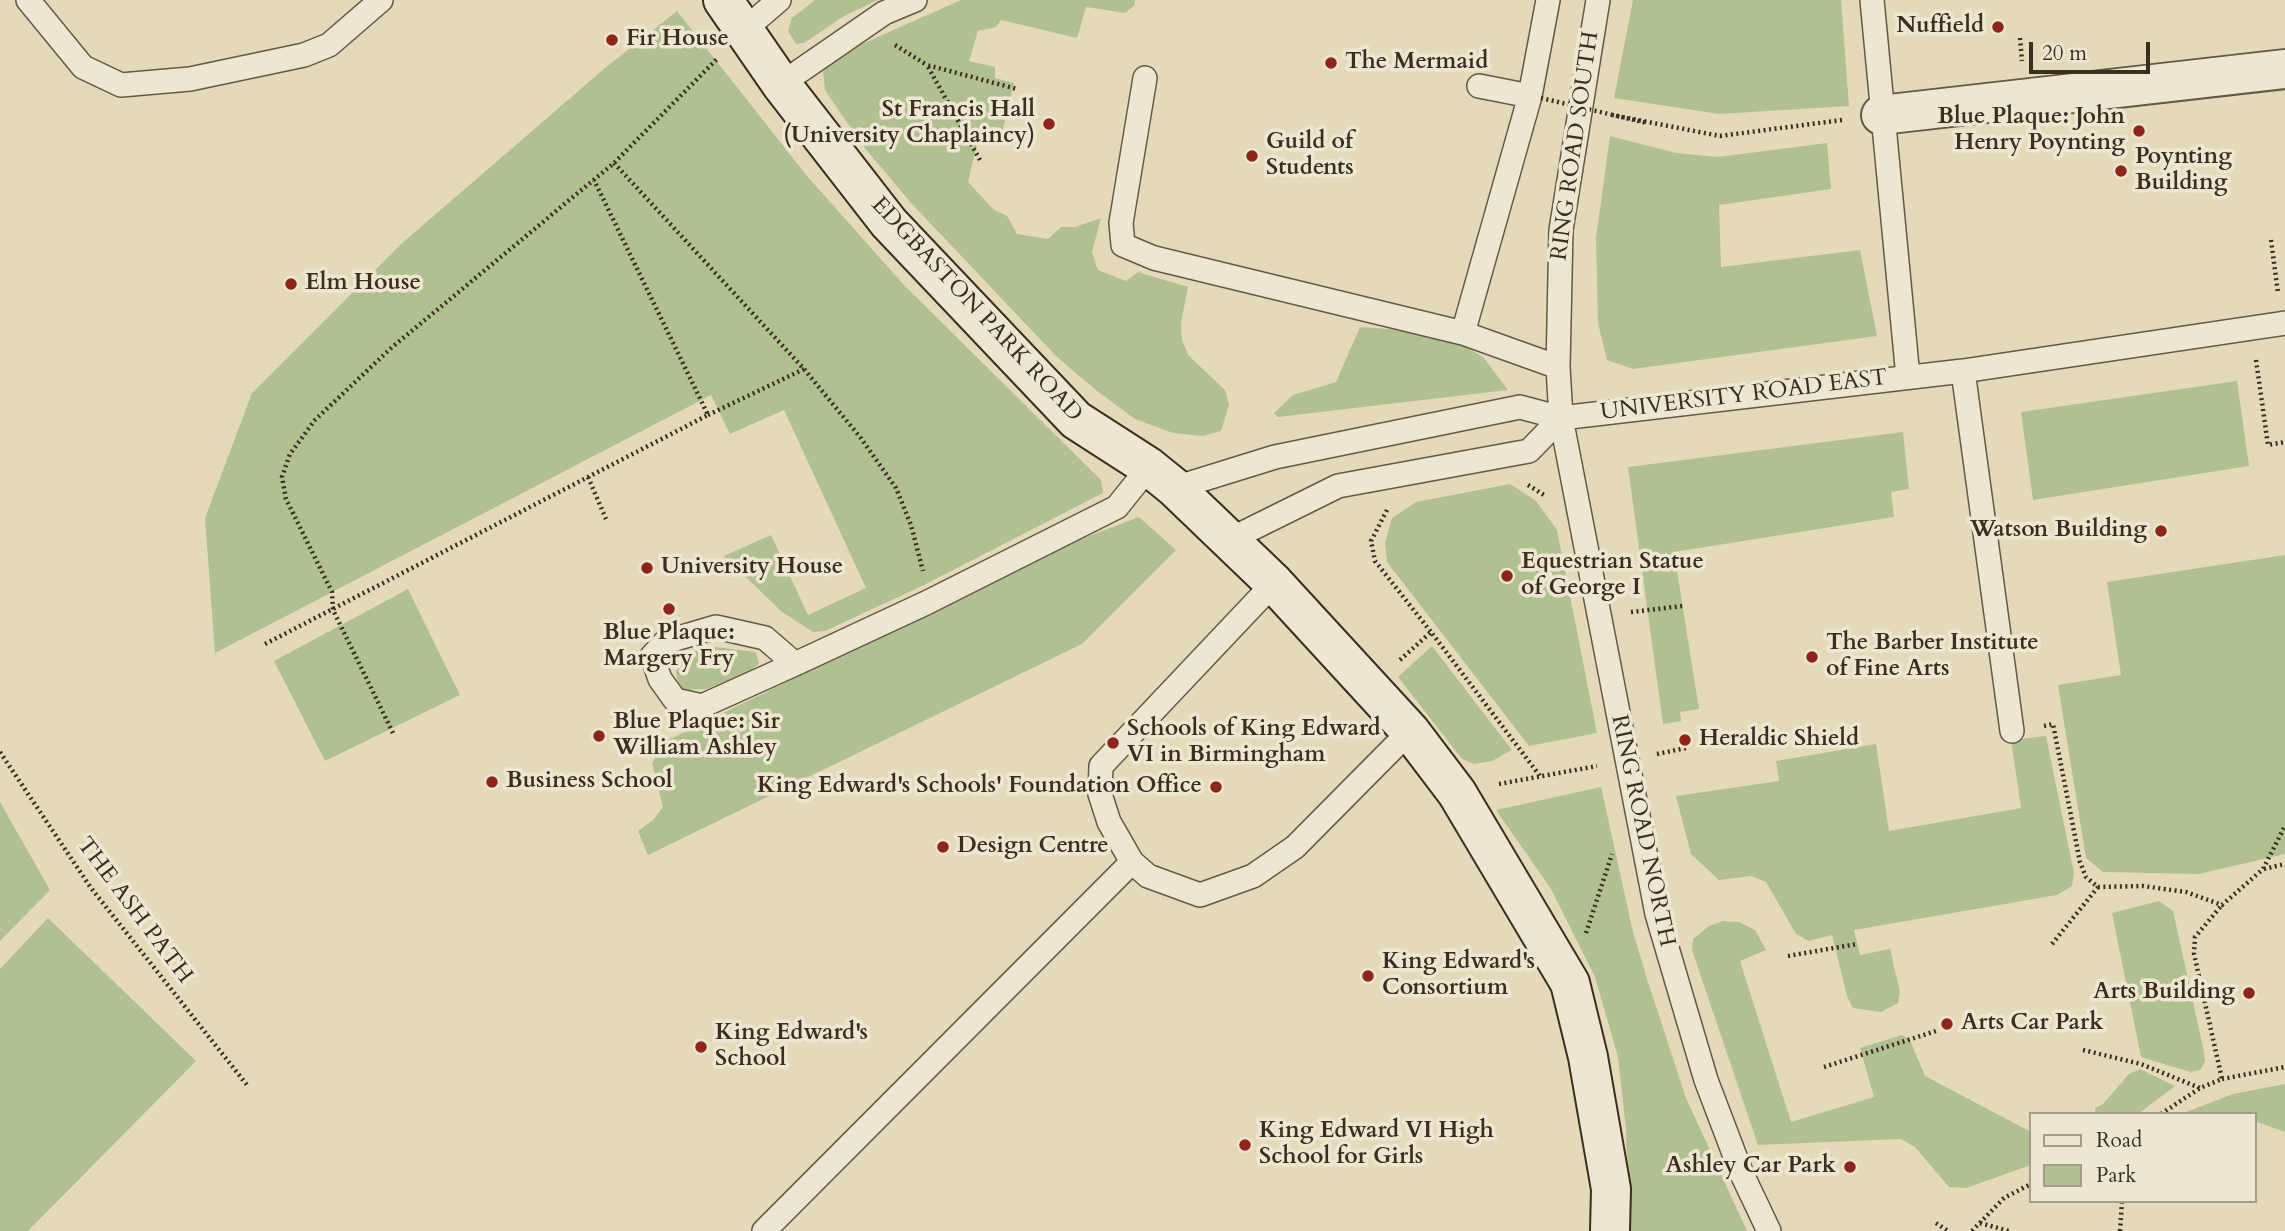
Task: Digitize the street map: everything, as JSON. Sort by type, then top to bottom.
[{"type":"street","name":"EDGBASTON PARK ROAD","points":[[733,15],[781,84],[889,223],[1076,420],[1162,478],[1274,583],[1410,732],[1457,793],[1570,983],[1588,1057],[1611,1189],[1610,1231]]},
{"type":"street","points":[[1881,115],[2285,69]]},
{"type":"lane","points":[[28,0],[83,67],[121,85],[190,79],[304,55],[329,45],[381,0]]},
{"type":"lane","points":[[733,15],[779,0]]},
{"type":"lane","points":[[781,84],[884,13],[915,0]]},
{"type":"lane","points":[[1463,333],[1535,97],[1548,0]]},
{"type":"lane","name":"RING ROAD SOUTH","points":[[1561,418],[1558,367],[1561,230],[1598,0]]},
{"type":"lane","points":[[1872,0],[1908,377]]},
{"type":"lane","points":[[1145,78],[1121,223],[1123,245],[1154,258],[1463,333],[1558,367]]},
{"type":"lane","points":[[1479,86],[1535,97]]},
{"type":"lane","name":"UNIVERSITY ROAD EAST","points":[[1561,418],[1963,371],[2237,324],[2285,323]]},
{"type":"lane","points":[[1963,371],[2012,731]]},
{"type":"lane","points":[[795,664],[765,638],[716,627],[664,642],[652,656],[660,679],[675,700],[702,706],[795,664],[926,603],[1117,507],[1162,478],[1520,407],[1561,418],[1529,451],[1338,486],[1229,540]]},
{"type":"lane","name":"RING ROAD NORTH","points":[[1561,418],[1657,914],[1669,961],[1706,1080],[1741,1172],[1769,1231]]},
{"type":"lane","points":[[1274,583],[1101,766],[1100,794],[1109,822],[1132,862],[1149,876],[1200,895],[1253,876],[1295,847],[1410,732]]},
{"type":"lane","points":[[764,1231],[1132,862]]},
{"type":"path","points":[[393,733],[333,610],[332,592],[286,499],[282,477],[290,454],[315,420],[390,349],[614,163],[700,78],[733,15]]},
{"type":"path","points":[[980,160],[927,65],[1017,89]]},
{"type":"path","points":[[1535,97],[1647,123],[1720,136],[1881,115]]},
{"type":"path","points":[[614,163],[804,369],[860,436],[896,488],[923,565],[926,603]]},
{"type":"path","points":[[594,180],[708,415]]},
{"type":"path","points":[[2271,240],[2279,295]]},
{"type":"path","points":[[2237,324],[2268,445],[2285,442]]},
{"type":"path","points":[[265,644],[708,415],[804,369]]},
{"type":"path","points":[[588,477],[606,520]]},
{"type":"path","points":[[1522,482],[1547,498]]},
{"type":"path","points":[[1394,506],[1385,512],[1371,541],[1375,561],[1540,776],[1602,765]]},
{"type":"path","points":[[1600,615],[1683,606]]},
{"type":"path","points":[[1371,688],[1431,632]]},
{"type":"path","points":[[2055,736],[2080,862],[2086,877],[2098,887],[2143,886],[2186,892],[2222,905]]},
{"type":"path","points":[[1669,752],[1686,748]]},
{"type":"path","name":"THE ASH PATH","points":[[0,752],[91,888],[247,1085]]},
{"type":"path","points":[[2222,1079],[2194,954],[2195,937],[2222,905],[2263,869],[2285,826]]},
{"type":"path","points":[[1570,983],[1616,841]]},
{"type":"path","points":[[2263,869],[2285,864]]},
{"type":"path","points":[[2052,944],[2098,887]]},
{"type":"path","points":[[1788,956],[1857,944]]},
{"type":"path","points":[[1824,1067],[1936,1031]]},
{"type":"path","points":[[2083,1050],[2141,1064],[2200,1088]]},
{"type":"path","points":[[2164,1112],[2200,1088],[2222,1079],[2285,1067]]},
{"type":"path","points":[[1972,1231],[2004,1198],[2030,1185]]},
{"type":"path","points":[[2120,1231],[2123,1203]]},
{"type":"path","points":[[1936,1223],[1948,1231]]},
{"type":"path","points":[[1980,1223],[2009,1231]]},
{"type":"green space","points":[[815,0],[878,0],[844,16],[804,43],[796,44],[788,31],[792,18]]},
{"type":"green space","points":[[961,0],[1135,0],[1135,5],[1125,13],[1086,7],[1077,38],[1001,20],[996,27],[978,31],[969,61],[995,67],[995,78],[1014,83],[1001,137],[978,141],[968,182],[994,210],[1007,216],[1017,234],[1048,239],[1061,227],[1075,227],[1101,218],[1092,252],[1098,270],[1126,281],[1138,272],[1188,287],[1181,323],[1182,340],[1188,355],[1225,390],[1229,405],[1221,431],[1203,436],[1173,433],[1135,419],[1057,357],[912,204],[863,146],[825,90],[823,70],[844,52]]},
{"type":"green space","points":[[1633,0],[1841,0],[1849,106],[1719,114],[1614,98]]},
{"type":"green space","points":[[677,11],[807,176],[903,284],[1101,480],[1103,493],[924,585],[825,631],[813,632],[782,612],[724,556],[771,535],[808,615],[866,588],[784,410],[730,434],[711,395],[215,653],[205,518],[252,393],[400,245],[605,68]]},
{"type":"green space","points":[[1610,136],[1676,153],[1718,157],[1827,143],[1831,189],[1719,205],[1721,267],[1860,250],[1877,336],[1633,369],[1607,360],[1598,323],[1596,238]]},
{"type":"green space","points":[[1360,327],[1416,331],[1460,344],[1483,357],[1508,390],[1278,417],[1274,413],[1293,395],[1336,382]]},
{"type":"green space","points":[[2237,381],[2249,466],[2033,500],[2021,412]]},
{"type":"green space","points":[[1903,432],[1909,489],[1891,492],[1894,517],[1674,552],[1699,709],[1680,712],[1681,721],[1663,724],[1628,467]]},
{"type":"green space","points":[[1510,484],[1536,501],[1557,530],[1597,733],[1529,746],[1387,562],[1385,543],[1392,518],[1416,502]]},
{"type":"green space","points":[[1139,517],[1176,550],[1082,644],[648,855],[638,831],[653,820],[663,807],[652,763],[664,742],[1071,543]]},
{"type":"green space","points":[[2285,555],[2285,854],[2199,874],[2103,872],[2086,858],[2058,685],[2121,675],[2107,582]]},
{"type":"green space","points":[[408,589],[460,695],[325,761],[274,661]]},
{"type":"green space","points":[[707,646],[756,652],[759,664],[747,673],[706,689],[679,690],[676,672],[686,654]]},
{"type":"green space","points":[[1432,646],[1512,750],[1492,761],[1474,764],[1462,759],[1398,677]]},
{"type":"green space","points":[[2046,736],[2074,873],[2072,886],[2057,895],[1854,930],[1860,955],[1890,949],[1900,992],[1898,1003],[1881,1012],[1853,1008],[1847,996],[1832,935],[1809,941],[1796,934],[1766,882],[1751,876],[1719,880],[1691,854],[1676,796],[1779,781],[1776,761],[1876,744],[1889,831],[2021,808],[2011,740]]},
{"type":"green space","points":[[1601,787],[1633,932],[1686,1098],[1747,1231],[1629,1231],[1626,1129],[1618,1057],[1595,977],[1551,889],[1496,810]]},
{"type":"green space","points":[[0,802],[50,890],[0,941]]},
{"type":"green space","points":[[2159,901],[2173,911],[2203,1047],[2205,1062],[2200,1070],[2190,1072],[2141,1057],[2112,913]]},
{"type":"green space","points":[[48,918],[196,1061],[28,1231],[0,1231],[0,969]]},
{"type":"green space","points":[[1723,921],[1739,922],[1755,930],[1766,950],[1740,961],[1791,1122],[1874,1097],[1860,1048],[1902,1035],[1910,1040],[1925,1076],[2030,1131],[2030,1165],[1966,1188],[1949,1187],[1915,1147],[1901,1139],[1758,1145],[1692,950],[1693,939],[1709,926]]},
{"type":"green space","points":[[2140,1069],[2175,1086],[2141,1112],[2096,1112],[2095,1108],[2103,1104],[2129,1074]]},
{"type":"green space","points":[[2285,1084],[2285,1132],[2257,1122],[2257,1112],[2186,1112],[2233,1094]]},
{"type":"place","name":"Nuffield","points":[[1998,27]]},
{"type":"place","name":"Fir House","points":[[612,40]]},
{"type":"place","name":"The Mermaid","points":[[1331,63]]},
{"type":"place","name":"St Francis Hall (University Chaplaincy)","points":[[1049,124]]},
{"type":"place","name":"Blue Plaque: John Henry Poynting","points":[[2139,131]]},
{"type":"place","name":"Guild of Students","points":[[1252,156]]},
{"type":"place","name":"Poynting Building","points":[[2121,171]]},
{"type":"place","name":"Elm House","points":[[291,284]]},
{"type":"place","name":"Watson Building","points":[[2161,531]]},
{"type":"place","name":"University House","points":[[647,568]]},
{"type":"place","name":"Equestrian Statue of George I","points":[[1507,576]]},
{"type":"place","name":"Blue Plaque: Margery Fry","points":[[669,609]]},
{"type":"place","name":"The Barber Institute of Fine Arts","points":[[1812,657]]},
{"type":"place","name":"Blue Plaque: Sir William Ashley","points":[[599,736]]},
{"type":"place","name":"Heraldic Shield","points":[[1685,740]]},
{"type":"place","name":"Schools of King Edward VI in Birmingham","points":[[1113,743]]},
{"type":"place","name":"Business School","points":[[492,782]]},
{"type":"place","name":"King Edward's Schools' Foundation Office","points":[[1216,787]]},
{"type":"place","name":"Design Centre","points":[[943,847]]},
{"type":"place","name":"King Edward's Consortium","points":[[1368,976]]},
{"type":"place","name":"Arts Building","points":[[2249,993]]},
{"type":"place","name":"Arts Car Park","points":[[1947,1024]]},
{"type":"place","name":"King Edward's School","points":[[701,1047]]},
{"type":"place","name":"King Edward VI High School for Girls","points":[[1245,1145]]},
{"type":"place","name":"Ashley Car Park","points":[[1850,1167]]}]
